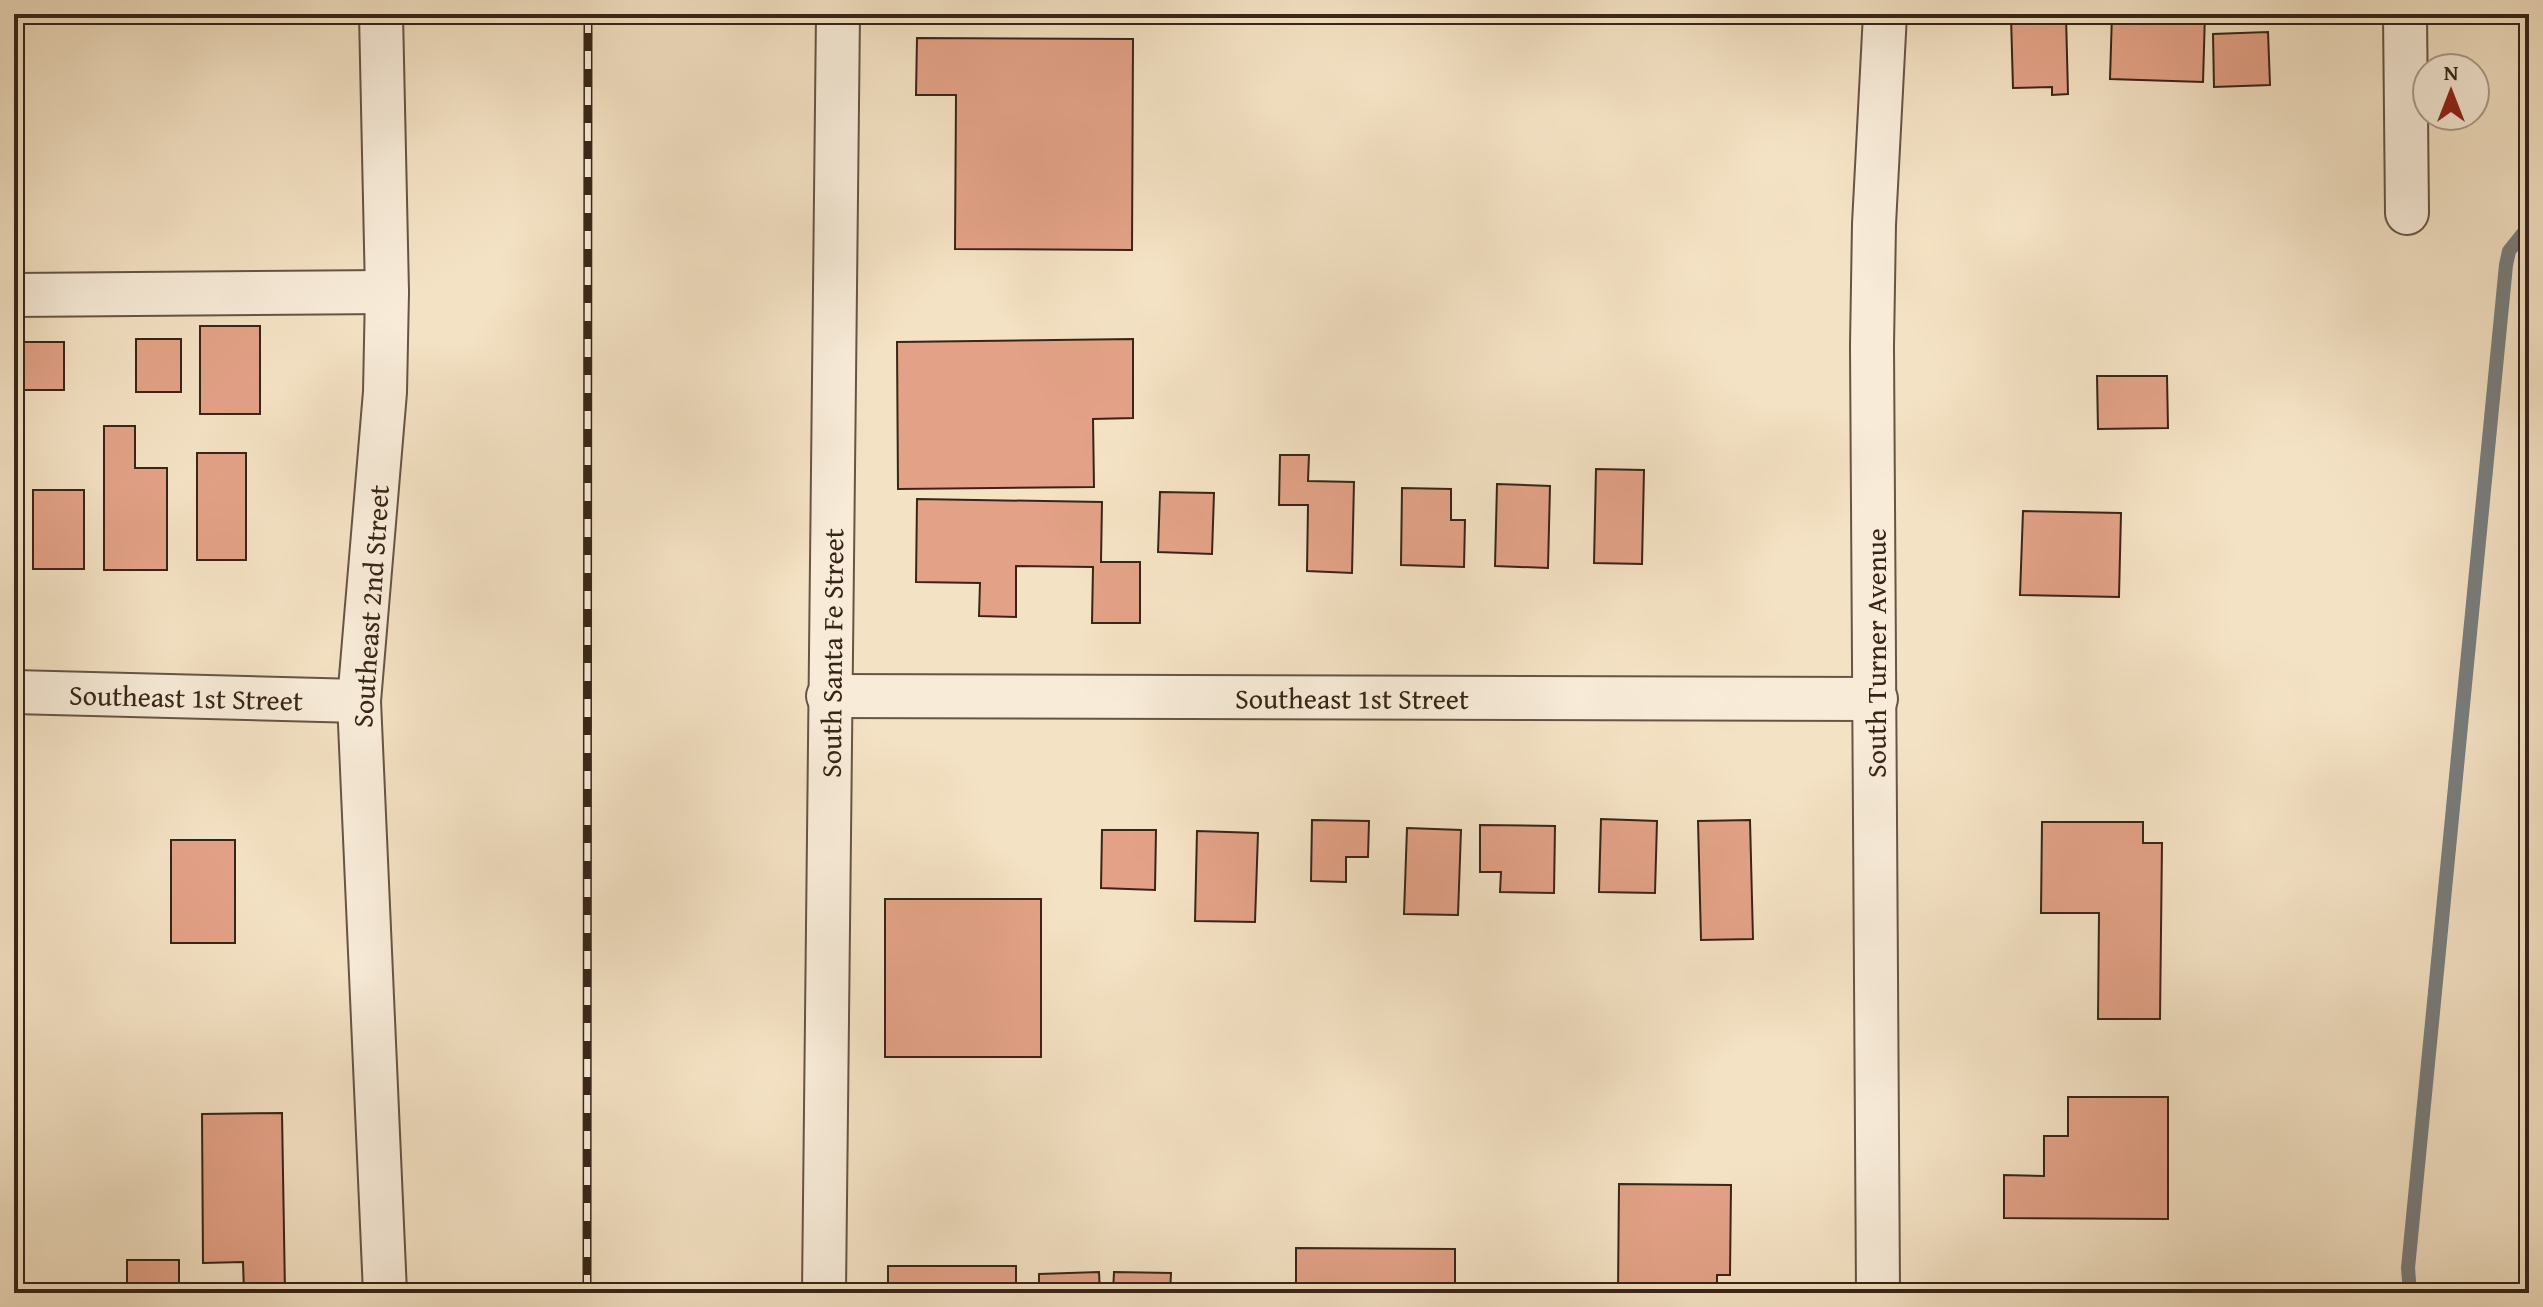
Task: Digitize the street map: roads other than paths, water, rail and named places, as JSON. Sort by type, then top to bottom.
[{"type":"street","name":"Southeast 2nd Street","points":[[381,14],[387,292],[385,392],[359,701],[385,1293]]},
{"type":"street","name":"South Santa Fe Street","points":[[824,1293],[828,696],[838,14]]},
{"type":"street","name":"South Turner Avenue","points":[[1878,1293],[1873,300],[1885,14]]},
{"type":"street","points":[[2405,14],[2407,213]]},
{"type":"street","points":[[14,295],[387,292]]},
{"type":"street","name":"Southeast 1st Street","points":[[14,692],[359,701]]},
{"type":"street","name":"Southeast 1st Street","points":[[828,696],[1876,699]]},
{"type":"waterway","points":[[2410,1293],[2408,1268],[2506,265],[2509,251],[2529,226]]},
{"type":"railway","points":[[587,1293],[588,14]]}]
